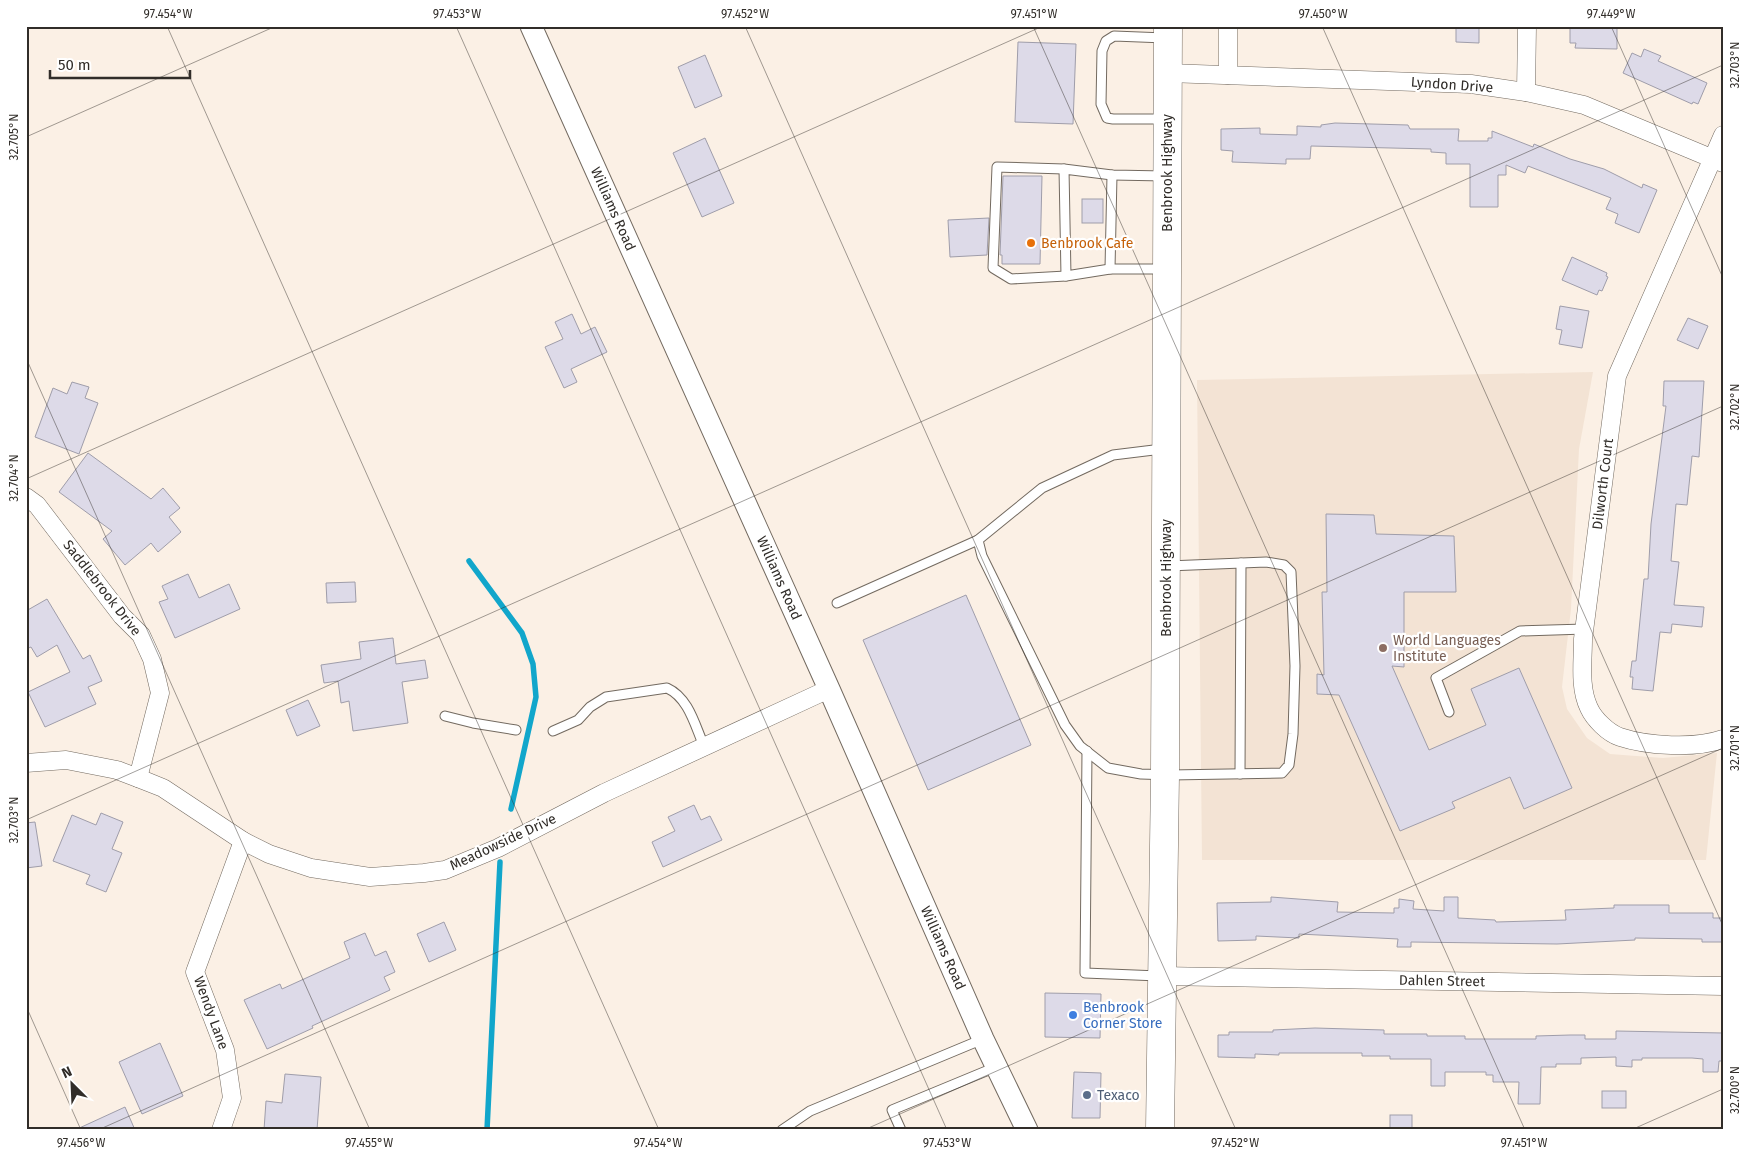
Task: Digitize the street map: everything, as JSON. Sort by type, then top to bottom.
[{"type":"main road","name":"Benbrook Highway","points":[[1160,1130],[1161,976],[1167,775],[1168,32]]},
{"type":"street","name":"Williams Road","points":[[531,26],[829,689],[983,1039],[1027,1130]]},
{"type":"street","points":[[1228,26],[1228,75]]},
{"type":"street","points":[[1526,92],[1527,26]]},
{"type":"street","name":"Lyndon Drive","points":[[1168,73],[1472,84],[1526,92],[1584,105],[1718,161]]},
{"type":"street","name":"Dilworth Court","points":[[1723,135],[1718,161],[1617,376],[1585,629],[1583,683],[1589,708],[1599,723],[1618,736],[1687,745],[1723,739]]},
{"type":"street","name":"Saddlebrook Drive","points":[[26,497],[37,505],[122,616],[141,635],[152,658],[160,693],[138,778]]},
{"type":"street","name":"Meadowside Drive","points":[[26,763],[66,760],[117,770],[162,788],[243,842],[269,854],[311,868],[370,877],[445,870],[498,848],[604,793],[829,689]]},
{"type":"street","name":"Wendy Lane","points":[[221,1130],[232,1098],[225,1050],[195,972],[243,842]]},
{"type":"street","name":"Dahlen Street","points":[[1161,976],[1723,986]]},
{"type":"lane","points":[[1168,32],[1114,36],[1106,41],[1102,51],[1100,104],[1108,118],[1168,119]]},
{"type":"lane","points":[[1167,176],[1112,175],[1064,169],[997,167],[993,268],[1011,279],[1066,276],[1110,270],[1167,269]]},
{"type":"lane","points":[[1064,169],[1066,276]]},
{"type":"lane","points":[[1110,270],[1112,175]]},
{"type":"lane","points":[[837,603],[978,540],[1042,488],[1113,455],[1166,449]]},
{"type":"lane","points":[[978,540],[982,556],[1065,725],[1087,751],[1108,768],[1140,774],[1167,775],[1282,773],[1289,765],[1293,734],[1295,666],[1292,572],[1284,565],[1266,562],[1166,567]]},
{"type":"lane","points":[[1240,774],[1241,563]]},
{"type":"lane","points":[[1449,712],[1436,678],[1520,632],[1585,629]]},
{"type":"lane","points":[[552,731],[578,720],[590,707],[606,697],[667,688],[676,692],[684,702],[704,746]]},
{"type":"lane","points":[[445,716],[474,724],[516,730]]},
{"type":"lane","points":[[1087,751],[1085,973],[1161,976]]},
{"type":"lane","points":[[782,1130],[810,1112],[983,1039]]},
{"type":"lane","points":[[901,1130],[892,1110],[996,1067]]},
{"type":"shaded area","name":"World Languages Institute","points":[[1593,372],[1579,449],[1571,609],[1562,687],[1567,709],[1587,738],[1610,754],[1663,758],[1717,753],[1706,860],[1202,860],[1197,380]]},
{"type":"building","points":[[1456,26],[1479,26],[1479,43],[1456,42]]},
{"type":"building","points":[[1617,26],[1617,49],[1575,48],[1576,43],[1570,43],[1570,27]]},
{"type":"building","points":[[1018,42],[1076,44],[1073,124],[1015,122]]},
{"type":"building","points":[[1644,49],[1661,56],[1658,61],[1707,83],[1698,104],[1693,102],[1692,104],[1623,73],[1632,53],[1641,57]]},
{"type":"building","points":[[705,55],[722,96],[695,108],[678,67]]},
{"type":"building","points":[[1335,123],[1408,125],[1410,129],[1459,129],[1458,141],[1488,141],[1488,138],[1492,138],[1492,131],[1533,147],[1534,144],[1570,159],[1604,169],[1642,188],[1643,184],[1657,190],[1639,233],[1615,223],[1618,214],[1606,209],[1611,198],[1528,166],[1525,173],[1506,165],[1506,175],[1498,175],[1498,207],[1470,207],[1470,164],[1446,164],[1446,153],[1431,152],[1431,149],[1311,146],[1310,159],[1286,159],[1286,164],[1232,162],[1233,151],[1221,150],[1221,129],[1260,128],[1260,134],[1297,135],[1297,126],[1321,127],[1321,125]]},
{"type":"building","points":[[705,138],[734,203],[702,217],[673,153]]},
{"type":"building","points":[[1003,176],[1042,176],[1040,264],[1002,264],[1002,255],[1000,255]]},
{"type":"building","points":[[1082,199],[1103,199],[1103,223],[1082,223]]},
{"type":"building","points":[[989,218],[987,255],[950,257],[948,220]]},
{"type":"building","points":[[1572,257],[1607,273],[1606,276],[1608,277],[1602,291],[1599,290],[1597,295],[1562,280]]},
{"type":"building","points":[[1560,306],[1589,311],[1582,348],[1559,344],[1562,330],[1556,329]]},
{"type":"building","points":[[572,314],[581,334],[595,327],[607,352],[571,369],[577,382],[564,388],[545,347],[563,339],[555,322]]},
{"type":"building","points":[[1688,318],[1708,326],[1698,349],[1677,340]]},
{"type":"building","points":[[1664,381],[1704,381],[1699,457],[1692,456],[1687,505],[1676,504],[1671,561],[1679,562],[1674,605],[1704,607],[1702,627],[1672,624],[1671,633],[1660,632],[1653,691],[1632,689],[1633,677],[1630,677],[1632,661],[1636,661],[1644,579],[1648,579],[1651,524],[1666,406],[1663,406]]},
{"type":"building","points":[[72,382],[89,387],[85,398],[98,403],[79,454],[35,437],[53,388],[67,394]]},
{"type":"building","points":[[88,453],[151,499],[163,488],[180,508],[169,517],[181,532],[158,552],[151,543],[125,565],[103,539],[112,531],[59,492]]},
{"type":"building","points":[[1326,514],[1374,515],[1376,534],[1454,536],[1456,592],[1404,592],[1404,667],[1392,666],[1429,750],[1486,725],[1471,689],[1519,668],[1572,788],[1524,809],[1510,777],[1452,802],[1455,808],[1400,831],[1339,695],[1317,694],[1317,674],[1324,675],[1322,592],[1327,592]]},
{"type":"building","points":[[188,574],[199,598],[229,584],[240,609],[175,638],[159,602],[168,599],[162,586]]},
{"type":"building","points":[[355,582],[356,602],[327,603],[326,583]]},
{"type":"building","points":[[966,595],[1031,745],[928,790],[863,640]]},
{"type":"building","points":[[47,599],[83,659],[90,655],[102,681],[88,687],[96,704],[45,727],[28,692],[70,672],[57,645],[37,657],[31,647],[26,649],[26,611]]},
{"type":"building","points":[[393,638],[396,664],[425,660],[428,678],[402,682],[408,723],[353,731],[349,701],[341,703],[338,681],[324,683],[321,665],[361,659],[359,642]]},
{"type":"building","points":[[308,700],[320,726],[297,736],[286,710]]},
{"type":"building","points":[[694,805],[701,820],[710,816],[722,840],[663,867],[652,842],[675,831],[668,817]]},
{"type":"building","points":[[101,813],[123,822],[112,849],[122,853],[106,892],[86,884],[90,875],[53,861],[72,815],[96,825]]},
{"type":"building","points":[[35,822],[42,866],[26,868],[26,823]]},
{"type":"building","points":[[1271,897],[1338,902],[1337,912],[1394,913],[1394,908],[1399,908],[1399,899],[1414,901],[1413,909],[1444,911],[1444,897],[1458,897],[1458,918],[1495,920],[1496,922],[1566,920],[1565,910],[1614,908],[1614,905],[1669,905],[1669,913],[1713,913],[1713,918],[1723,918],[1723,942],[1702,942],[1702,939],[1635,938],[1635,940],[1557,944],[1411,942],[1411,947],[1397,947],[1398,939],[1299,934],[1299,938],[1256,936],[1256,940],[1218,941],[1217,903],[1271,902]]},
{"type":"building","points":[[444,922],[456,950],[429,962],[417,934]]},
{"type":"building","points":[[365,933],[375,956],[386,951],[395,972],[384,977],[390,990],[267,1049],[244,1000],[280,984],[282,989],[350,958],[344,942]]},
{"type":"building","name":"Benbrook Corner Store","points":[[1045,993],[1101,994],[1100,1038],[1045,1037]]},
{"type":"building","points":[[1315,1028],[1384,1030],[1384,1034],[1465,1036],[1465,1039],[1536,1039],[1536,1036],[1585,1035],[1585,1039],[1616,1039],[1616,1031],[1723,1033],[1723,1061],[1719,1061],[1718,1072],[1703,1072],[1703,1059],[1642,1058],[1642,1060],[1632,1060],[1632,1067],[1616,1066],[1616,1057],[1581,1058],[1581,1064],[1556,1064],[1556,1067],[1541,1067],[1540,1104],[1518,1104],[1519,1082],[1493,1082],[1493,1075],[1486,1075],[1486,1072],[1445,1072],[1445,1086],[1431,1086],[1431,1059],[1390,1059],[1390,1056],[1362,1056],[1362,1053],[1279,1053],[1279,1055],[1255,1054],[1255,1058],[1218,1057],[1218,1035],[1229,1035],[1229,1032],[1273,1032],[1273,1030]]},
{"type":"building","points":[[160,1043],[183,1096],[142,1114],[119,1062]]},
{"type":"building","name":"Texaco","points":[[1074,1072],[1101,1073],[1100,1118],[1072,1118]]},
{"type":"building","points":[[285,1074],[321,1077],[317,1130],[264,1130],[266,1101],[282,1103]]},
{"type":"building","points":[[1602,1091],[1626,1091],[1626,1108],[1602,1108]]},
{"type":"building","points":[[125,1107],[135,1130],[75,1130]]},
{"type":"building","points":[[1390,1115],[1412,1115],[1412,1130],[1390,1130]]},
{"type":"waterway","points":[[469,561],[522,633],[533,664],[536,697],[511,809]]},
{"type":"waterway","points":[[487,1130],[500,862]]},
{"type":"place","name":"Benbrook Cafe","points":[[1031,243]]},
{"type":"place","name":"World Languages Institute","points":[[1383,648]]},
{"type":"place","name":"Benbrook Corner Store","points":[[1073,1015]]},
{"type":"place","name":"Texaco","points":[[1087,1095]]}]
